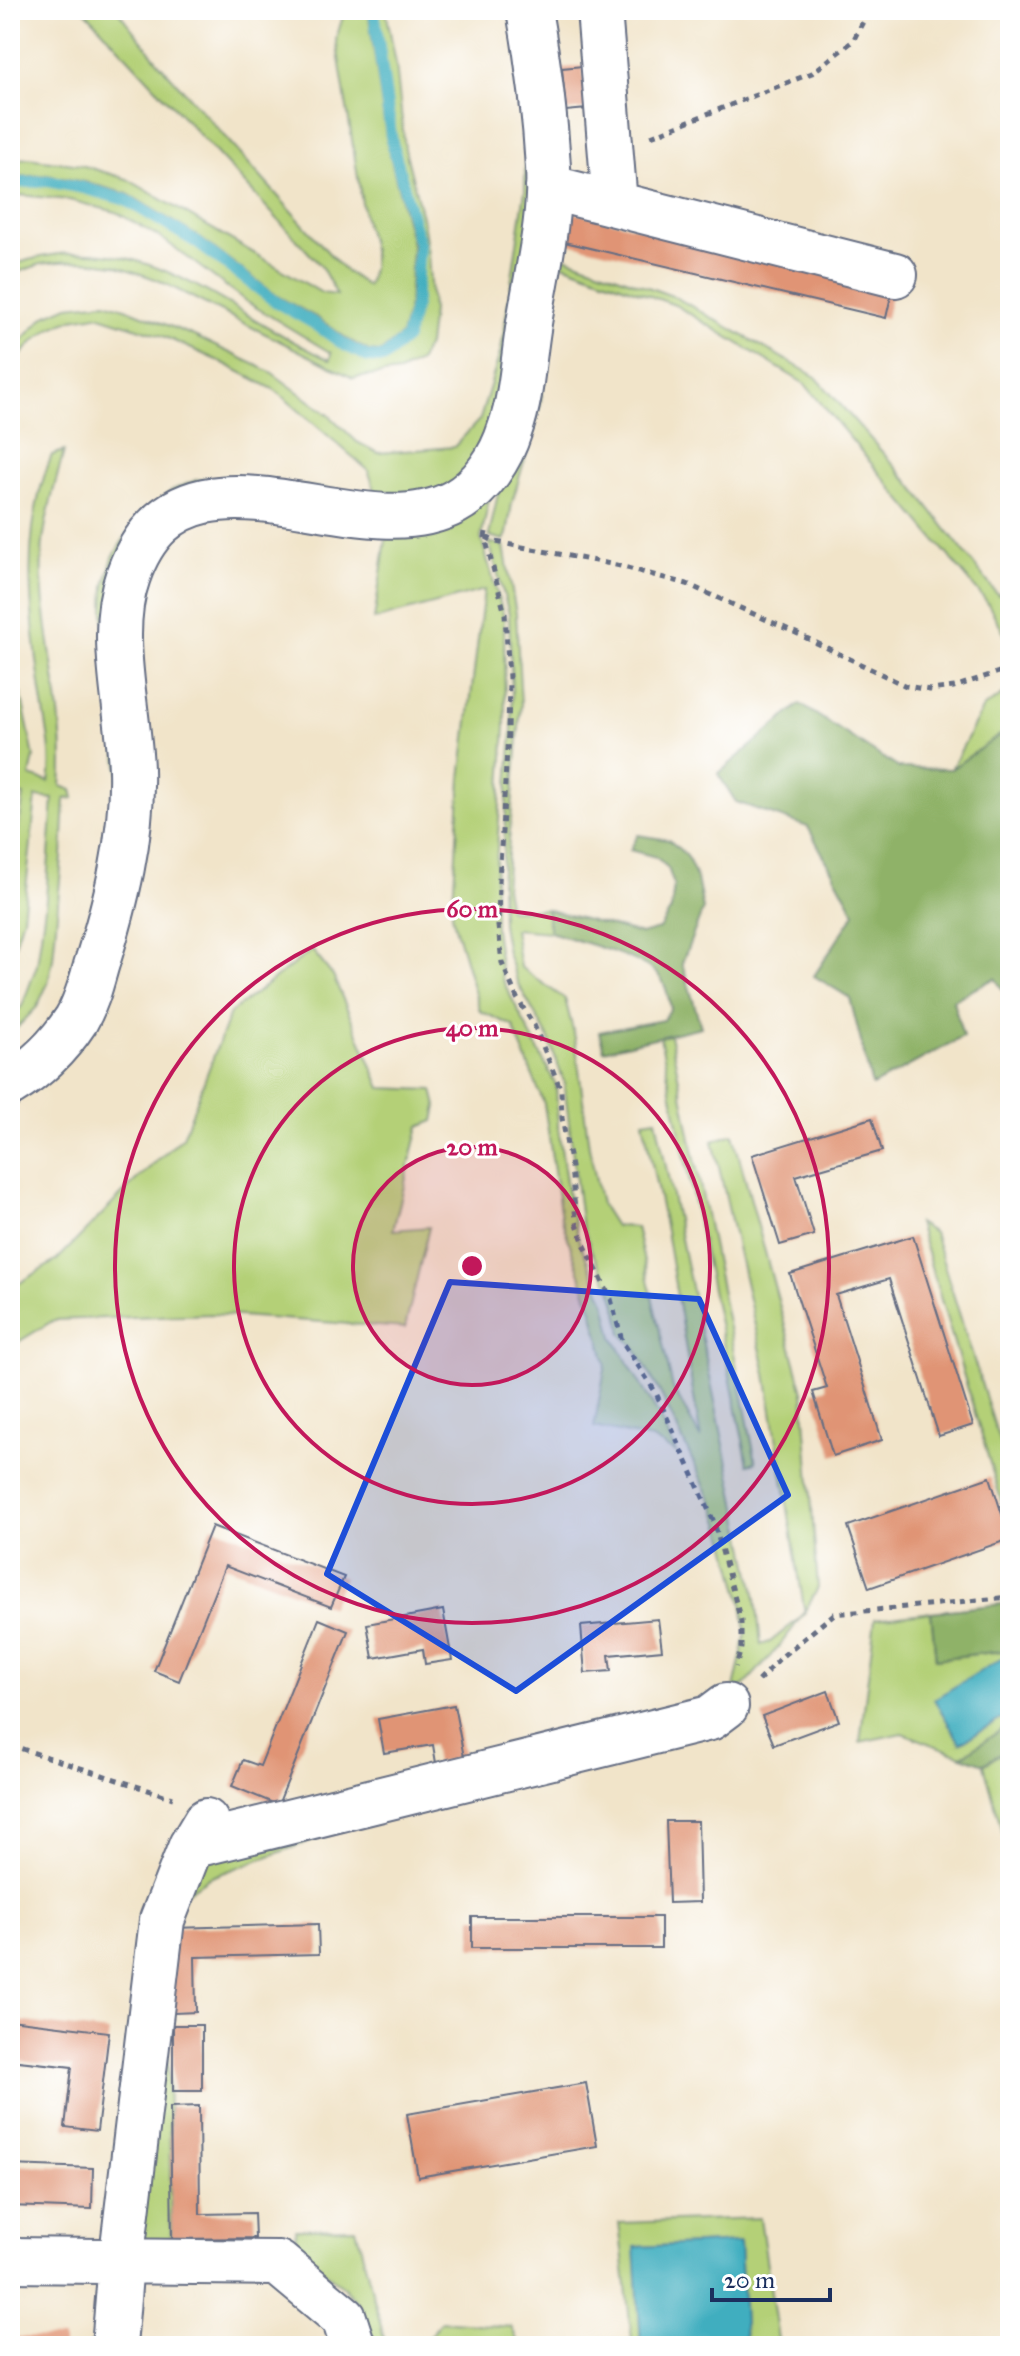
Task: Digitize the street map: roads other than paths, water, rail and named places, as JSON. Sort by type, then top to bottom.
[{"type":"street","points":[[10,1084],[43,1060],[77,1017],[101,952],[122,863],[131,798],[120,640],[121,606],[128,575],[137,555],[159,524],[192,505],[211,499],[235,497],[400,515],[439,509],[456,501],[488,473],[511,429],[548,187],[544,121],[529,10]]},
{"type":"street","points":[[599,10],[615,204]]},
{"type":"street","points":[[548,187],[895,275]]},
{"type":"street","points":[[114,2346],[162,1920],[202,1828],[710,1718],[726,1706]]},
{"type":"street","points":[[10,2260],[278,2263],[344,2318],[353,2346]]},
{"type":"water","points":[[1004,1657],[1010,1667],[1010,1714],[960,1743],[934,1699]]},
{"type":"water","points":[[740,2242],[745,2346],[641,2346],[635,2247]]},
{"type":"waterway","points":[[10,183],[47,181],[126,200],[196,242],[276,302],[346,346],[368,357],[383,358],[406,338],[415,306],[419,244],[392,142],[374,10]]}]
